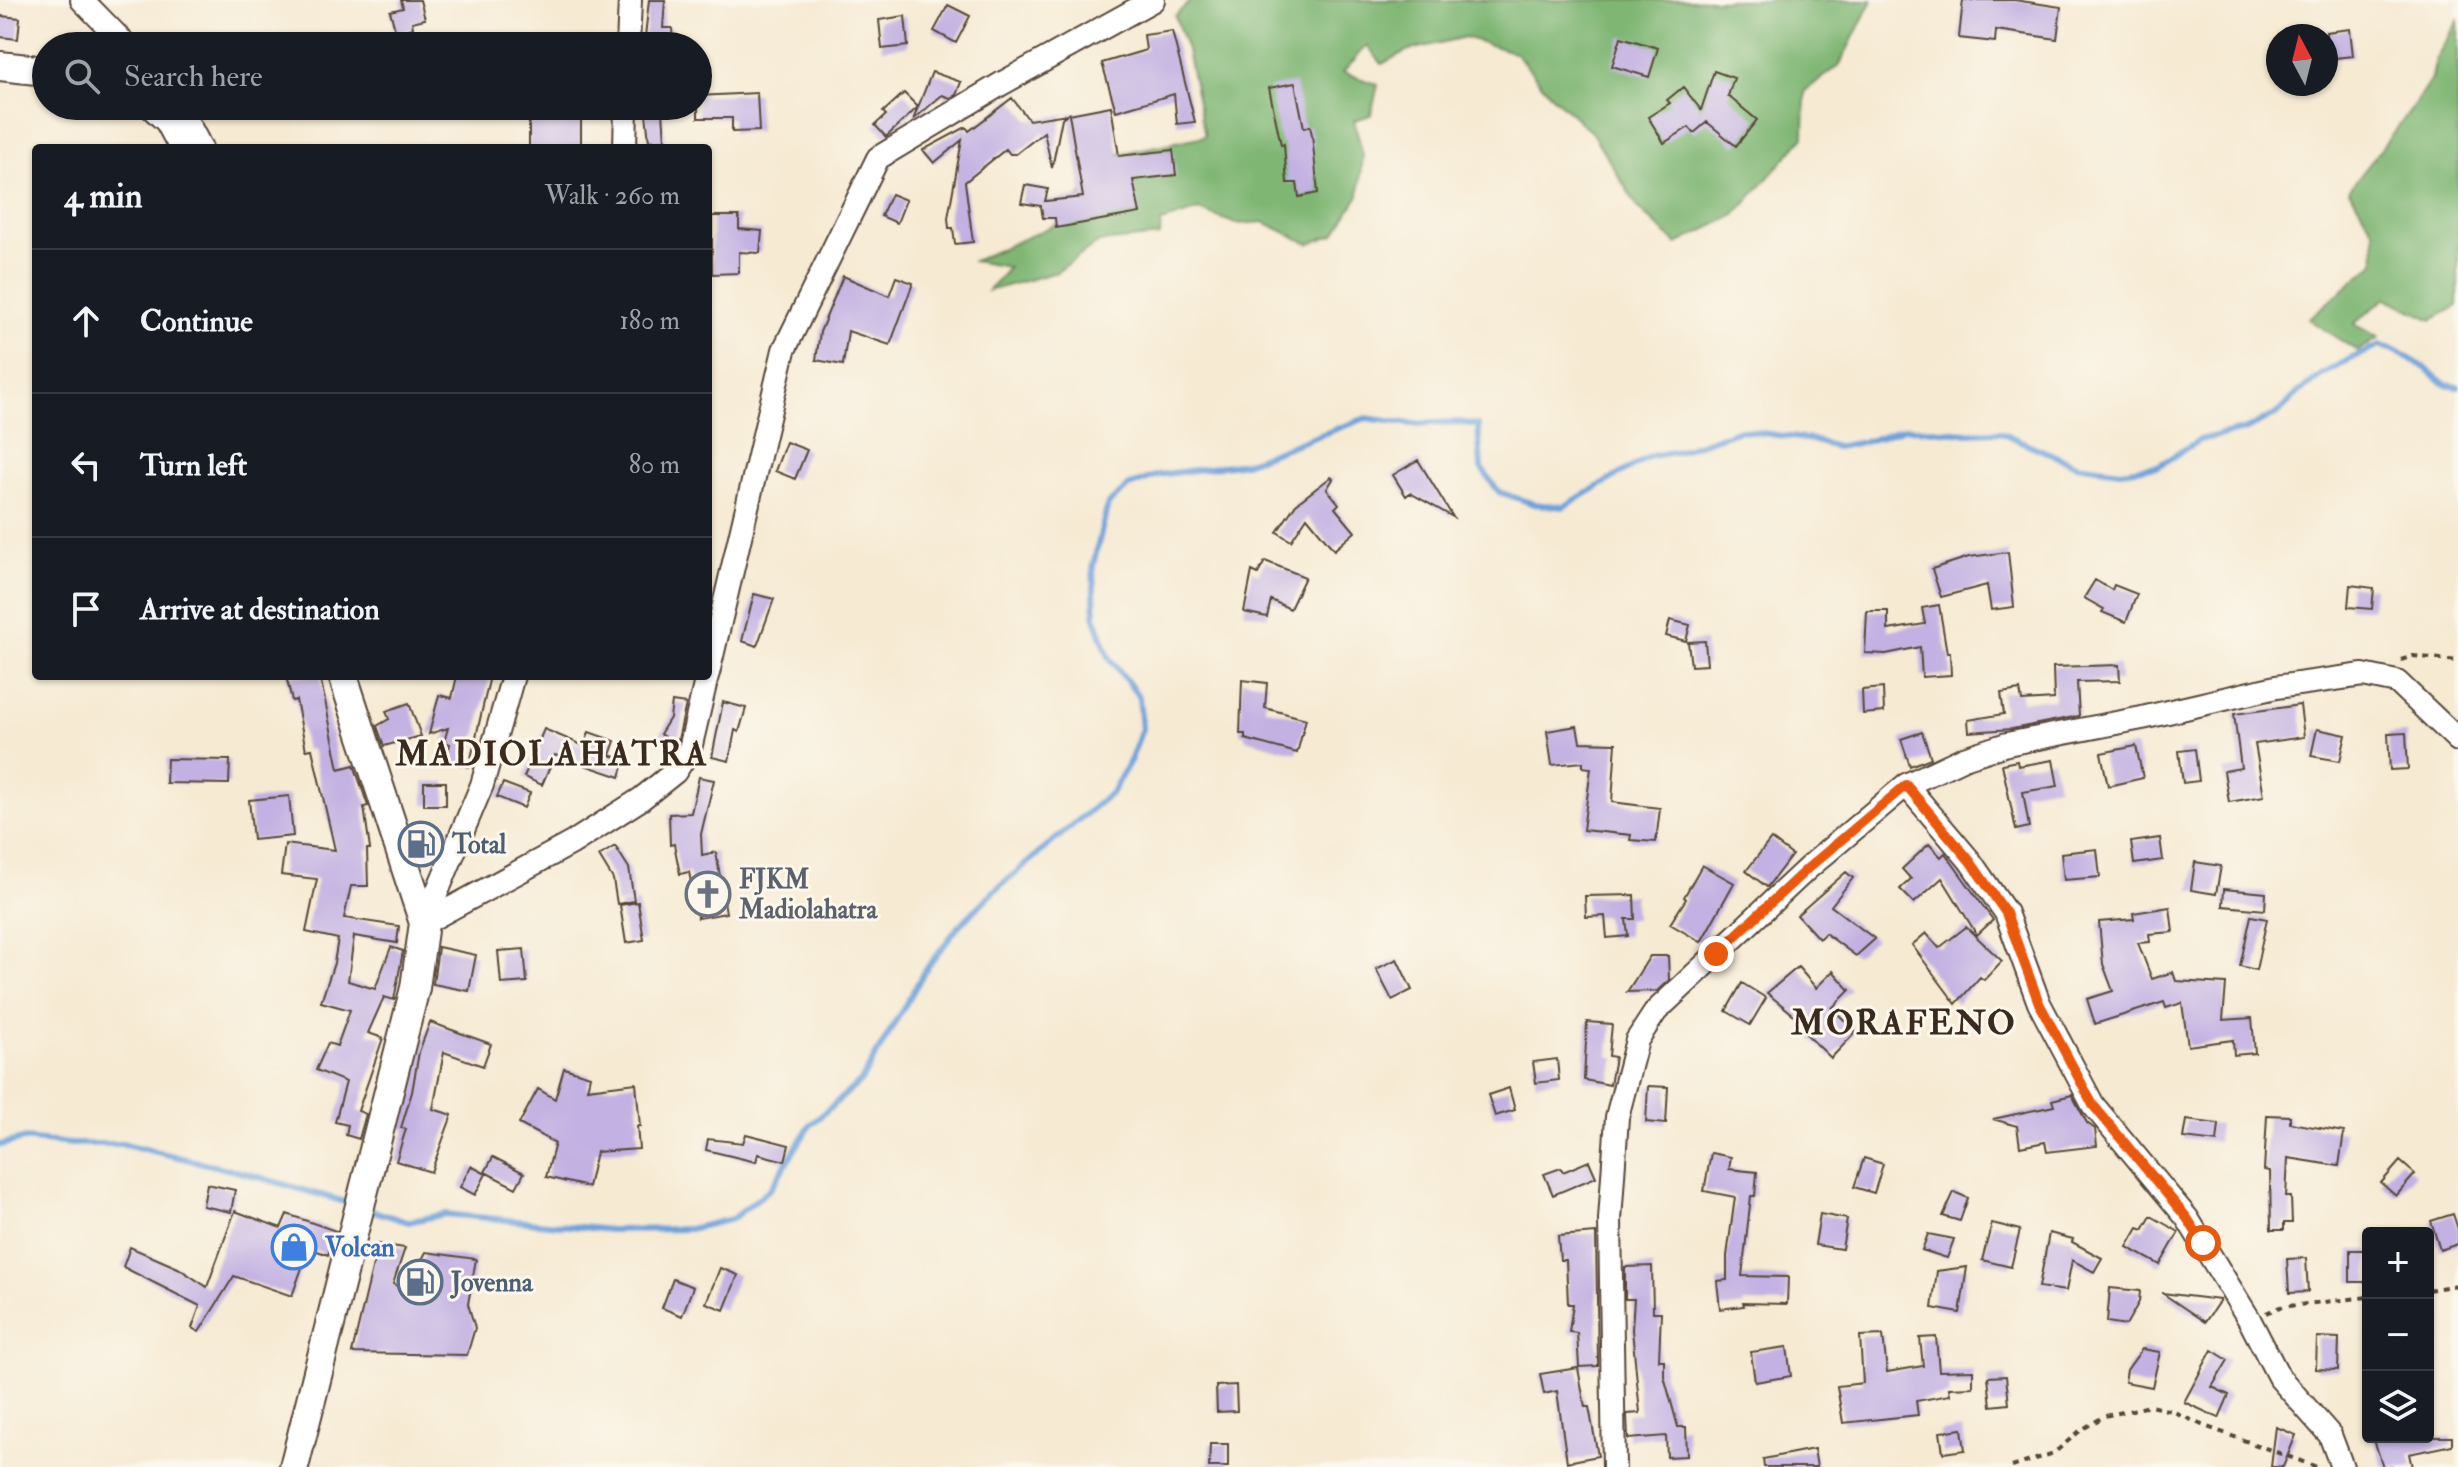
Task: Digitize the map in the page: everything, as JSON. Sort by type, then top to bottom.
[{"type":"main road","points":[[0,66],[32,69]]},
{"type":"main road","points":[[169,120],[182,144]]},
{"type":"main road","points":[[294,1467],[415,988],[424,923],[344,680]]},
{"type":"street","points":[[82,0],[113,32]]},
{"type":"street","points":[[629,32],[630,0]]},
{"type":"street","points":[[712,657],[784,350],[878,158],[1001,84],[1153,0]]},
{"type":"street","points":[[186,120],[199,144]]},
{"type":"street","points":[[625,144],[626,120]]},
{"type":"street","points":[[1614,1467],[1610,1220],[1617,1117],[1637,1040],[1656,1011],[1808,868],[1906,785],[1964,758],[2007,744],[2142,718],[2276,687],[2363,675],[2397,682],[2458,740]]},
{"type":"street","points":[[424,923],[482,785],[512,680]]},
{"type":"street","points":[[424,923],[572,843],[641,799],[675,772],[690,749],[707,680]]},
{"type":"street","points":[[1906,785],[1970,861],[2006,913],[2039,1003],[2093,1105],[2187,1218],[2249,1319],[2279,1377],[2330,1435],[2342,1467]]},
{"type":"path","points":[[2363,675],[2413,656],[2458,661]]},
{"type":"path","points":[[2434,1289],[2458,1285]]},
{"type":"path","points":[[2249,1319],[2280,1307],[2362,1298]]},
{"type":"path","points":[[2012,1467],[2054,1453],[2081,1430],[2105,1416],[2150,1406],[2172,1411],[2317,1467]]},
{"type":"green space","points":[[1191,0],[1872,0],[1840,64],[1805,91],[1804,137],[1735,215],[1677,244],[1639,209],[1592,133],[1550,94],[1516,53],[1465,37],[1406,51],[1382,64],[1367,45],[1343,72],[1378,85],[1371,115],[1354,120],[1363,155],[1359,195],[1335,234],[1309,244],[1264,222],[1236,224],[1199,210],[1161,222],[1160,236],[1099,242],[1057,272],[988,291],[1009,267],[973,261],[1055,225],[1118,154],[1205,136],[1187,50],[1175,16]]},
{"type":"green space","points":[[2458,21],[2458,306],[2432,320],[2386,298],[2354,324],[2379,338],[2357,351],[2308,319],[2375,263],[2374,231],[2349,190],[2432,78],[2436,58]]},
{"type":"building","points":[[401,0],[420,0],[425,19],[412,22],[413,28],[396,32],[390,11],[403,8]]},
{"type":"building","points":[[649,0],[665,0],[663,28],[672,28],[672,32],[646,32]]},
{"type":"building","points":[[1963,0],[2014,0],[2061,7],[2057,39],[1996,30],[1995,42],[1959,38]]},
{"type":"building","points":[[948,5],[970,16],[956,43],[934,31]]},
{"type":"building","points":[[0,16],[20,18],[18,39],[0,37]]},
{"type":"building","points":[[905,16],[908,46],[882,49],[879,20]]},
{"type":"building","points":[[2350,29],[2353,56],[2338,58],[2338,30]]},
{"type":"building","points":[[1172,31],[1195,122],[1177,124],[1174,94],[1116,111],[1102,63],[1146,50],[1144,35]]},
{"type":"building","points":[[1621,37],[1658,48],[1649,77],[1612,66]]},
{"type":"building","points":[[1714,71],[1734,78],[1728,96],[1757,120],[1736,146],[1707,122],[1694,133],[1689,127],[1664,143],[1648,117],[1670,103],[1667,100],[1683,87],[1701,110]]},
{"type":"building","points":[[932,72],[961,82],[956,95],[950,98],[942,95],[913,120]]},
{"type":"building","points":[[1295,83],[1304,128],[1310,126],[1312,135],[1318,193],[1299,197],[1297,183],[1287,183],[1284,144],[1281,145],[1269,88]]},
{"type":"building","points":[[757,93],[759,131],[732,132],[732,118],[712,118],[712,95]]},
{"type":"building","points":[[904,93],[918,107],[886,137],[875,125],[886,115],[883,112]]},
{"type":"building","points":[[1012,98],[1029,120],[1067,114],[1062,118],[1052,168],[1044,132],[1016,154],[1010,154],[1006,149],[965,182],[973,242],[955,244],[948,218],[962,140],[934,163],[923,150],[966,127],[969,131]]},
{"type":"building","points":[[1111,106],[1119,156],[1173,150],[1176,175],[1133,180],[1140,213],[1056,228],[1055,218],[1043,218],[1041,206],[1021,203],[1025,185],[1048,189],[1045,201],[1083,197],[1069,114]]},
{"type":"building","points":[[529,120],[581,120],[581,144],[529,144]]},
{"type":"building","points":[[647,120],[664,120],[665,140],[649,141]]},
{"type":"building","points":[[891,194],[906,200],[897,223],[881,216]]},
{"type":"building","points":[[712,216],[739,216],[739,229],[762,231],[760,253],[739,252],[739,273],[712,274]]},
{"type":"building","points":[[843,276],[889,296],[896,277],[913,283],[890,345],[848,331],[843,365],[816,360],[820,332]]},
{"type":"building","points":[[786,442],[807,450],[795,479],[775,471]]},
{"type":"building","points":[[1418,460],[1453,517],[1410,493],[1406,496],[1393,475]]},
{"type":"building","points":[[1331,477],[1333,479],[1327,489],[1339,504],[1335,508],[1355,532],[1334,550],[1307,517],[1291,541],[1277,532],[1296,504]]},
{"type":"building","points":[[2008,552],[2014,607],[1991,610],[1987,585],[1941,597],[1932,569],[1969,557]]},
{"type":"building","points":[[1265,561],[1305,577],[1290,609],[1271,600],[1267,617],[1244,612],[1252,571],[1258,574]]},
{"type":"building","points":[[2095,580],[2112,590],[2114,585],[2137,594],[2126,622],[2102,612],[2104,609],[2084,598]]},
{"type":"building","points":[[2350,585],[2374,588],[2372,609],[2348,607]]},
{"type":"building","points":[[754,594],[774,599],[757,646],[742,641]]},
{"type":"building","points":[[1939,605],[1947,653],[1950,653],[1951,675],[1922,677],[1920,647],[1886,654],[1865,653],[1867,611],[1888,611],[1888,630],[1925,624],[1922,608]]},
{"type":"building","points":[[1670,620],[1690,625],[1686,641],[1666,636]]},
{"type":"building","points":[[1705,641],[1707,665],[1691,666],[1688,642]]},
{"type":"building","points":[[2119,665],[2120,681],[2077,682],[2079,716],[2012,729],[1969,732],[1968,720],[2004,714],[2001,693],[2020,690],[2022,701],[2054,699],[2053,667]]},
{"type":"building","points":[[287,680],[321,680],[339,769],[354,765],[368,806],[364,807],[370,849],[367,849],[368,886],[351,886],[344,918],[399,926],[397,943],[354,936],[348,981],[375,989],[391,947],[403,951],[394,1000],[384,997],[368,1033],[383,1038],[358,1111],[366,1114],[359,1139],[346,1135],[348,1125],[335,1122],[346,1082],[316,1070],[328,1043],[337,1046],[350,1010],[321,1002],[338,939],[306,932],[317,879],[281,875],[285,844],[335,850],[312,749],[306,750],[296,700],[292,701]]},
{"type":"building","points":[[456,680],[489,680],[469,767],[446,761],[450,744],[444,742],[448,728],[429,734],[439,695],[452,698]]},
{"type":"building","points":[[1242,680],[1267,683],[1265,708],[1306,719],[1297,753],[1245,739],[1245,734],[1240,734]]},
{"type":"building","points":[[1883,688],[1884,712],[1863,714],[1862,690]]},
{"type":"building","points":[[672,702],[686,704],[677,744],[660,734],[670,718]]},
{"type":"building","points":[[723,702],[746,708],[739,732],[735,730],[729,761],[712,757]]},
{"type":"building","points":[[409,703],[421,736],[384,746],[377,726],[389,719],[386,711]]},
{"type":"building","points":[[2300,705],[2304,737],[2255,744],[2264,796],[2229,802],[2224,771],[2241,768],[2234,714]]},
{"type":"building","points":[[1577,726],[1580,742],[1616,743],[1612,802],[1660,808],[1656,842],[1630,840],[1631,835],[1583,830],[1591,768],[1583,767],[1583,762],[1552,765],[1547,731]]},
{"type":"building","points":[[544,729],[584,746],[589,732],[615,741],[610,755],[625,760],[620,777],[555,755],[542,785],[524,777]]},
{"type":"building","points":[[2317,729],[2346,735],[2340,761],[2311,756]]},
{"type":"building","points":[[1922,732],[1931,758],[1910,766],[1901,739]]},
{"type":"building","points":[[2406,733],[2408,769],[2390,770],[2388,734]]},
{"type":"building","points":[[2136,746],[2143,778],[2108,786],[2101,753]]},
{"type":"building","points":[[2195,749],[2199,781],[2183,783],[2179,751]]},
{"type":"building","points":[[167,759],[230,760],[229,784],[166,783]]},
{"type":"building","points":[[2053,760],[2058,786],[2023,792],[2029,827],[2016,830],[2002,764],[2017,761],[2018,766]]},
{"type":"building","points":[[699,777],[714,780],[701,834],[702,855],[716,852],[726,913],[698,918],[689,872],[680,874],[674,844],[670,845],[669,814],[691,813]]},
{"type":"building","points":[[424,782],[446,782],[446,805],[424,805]]},
{"type":"building","points":[[503,783],[530,793],[524,808],[497,797]]},
{"type":"building","points":[[289,796],[293,836],[253,840],[249,800]]},
{"type":"building","points":[[2160,838],[2163,860],[2134,864],[2131,842]]},
{"type":"building","points":[[1771,839],[1792,855],[1767,887],[1746,871]]},
{"type":"building","points":[[1929,844],[1941,857],[1945,853],[1993,920],[1977,935],[1942,878],[1914,903],[1900,889],[1911,879],[1902,869]]},
{"type":"building","points":[[615,846],[629,868],[634,901],[617,904],[613,879],[599,856]]},
{"type":"building","points":[[2097,849],[2100,877],[2064,880],[2061,853]]},
{"type":"building","points":[[2195,862],[2221,866],[2216,894],[2191,890]]},
{"type":"building","points":[[1702,865],[1734,883],[1701,942],[1670,924]]},
{"type":"building","points":[[1846,872],[1853,878],[1831,906],[1875,939],[1856,956],[1825,933],[1819,939],[1797,915]]},
{"type":"building","points":[[2224,889],[2266,893],[2265,910],[2223,906]]},
{"type":"building","points":[[1634,895],[1635,919],[1626,919],[1628,936],[1607,938],[1605,916],[1586,917],[1585,896]]},
{"type":"building","points":[[638,902],[644,940],[626,943],[620,905]]},
{"type":"building","points":[[2170,907],[2173,932],[2149,934],[2150,942],[2138,943],[2152,979],[2173,972],[2176,981],[2226,984],[2223,1020],[2252,1018],[2255,1053],[2234,1055],[2233,1040],[2188,1046],[2182,1003],[2166,1008],[2164,1002],[2095,1024],[2087,999],[2113,991],[2103,964],[2099,922],[2134,919],[2133,913]]},
{"type":"building","points":[[2251,916],[2267,919],[2256,970],[2240,966]]},
{"type":"building","points":[[1966,927],[2002,961],[1984,980],[1980,977],[1956,1004],[1912,945],[1926,933],[1939,948]]},
{"type":"building","points":[[438,947],[476,955],[469,991],[433,984]]},
{"type":"building","points":[[524,949],[527,982],[501,984],[498,951]]},
{"type":"building","points":[[1650,956],[1668,956],[1669,980],[1657,991],[1627,992]]},
{"type":"building","points":[[1397,959],[1412,990],[1392,1000],[1376,969]]},
{"type":"building","points":[[1798,967],[1816,988],[1833,971],[1850,990],[1832,1008],[1856,1032],[1831,1058],[1801,1029],[1805,1024],[1767,993]]},
{"type":"building","points":[[1742,983],[1766,998],[1750,1025],[1726,1011]]},
{"type":"building","points":[[430,1022],[491,1044],[483,1066],[444,1052],[433,1109],[452,1115],[431,1172],[396,1161],[406,1129],[401,1128],[412,1092],[419,1052]]},
{"type":"building","points":[[1587,1022],[1612,1024],[1609,1056],[1615,1057],[1610,1085],[1584,1080]]},
{"type":"building","points":[[1557,1059],[1559,1080],[1536,1083],[1533,1062]]},
{"type":"building","points":[[564,1068],[590,1076],[587,1089],[636,1083],[639,1149],[596,1152],[588,1187],[546,1177],[555,1143],[519,1124],[538,1089],[555,1099]]},
{"type":"building","points":[[1648,1086],[1668,1087],[1666,1124],[1646,1122]]},
{"type":"building","points":[[1509,1088],[1515,1110],[1495,1116],[1488,1095]]},
{"type":"building","points":[[2072,1095],[2087,1123],[2095,1129],[2097,1146],[2047,1152],[2045,1142],[2020,1147],[2017,1126],[1993,1119],[2054,1106],[2052,1100]]},
{"type":"building","points":[[2267,1115],[2290,1116],[2290,1123],[2344,1132],[2339,1166],[2288,1158],[2286,1197],[2291,1197],[2292,1223],[2284,1223],[2284,1230],[2271,1230],[2270,1171],[2264,1170]]},
{"type":"building","points":[[2186,1120],[2219,1124],[2217,1142],[2183,1138]]},
{"type":"building","points":[[746,1134],[789,1145],[785,1161],[758,1154],[756,1162],[706,1150],[708,1139],[743,1143]]},
{"type":"building","points":[[1711,1153],[1731,1157],[1729,1169],[1757,1172],[1755,1196],[1751,1196],[1742,1276],[1788,1277],[1787,1304],[1743,1303],[1744,1306],[1720,1309],[1717,1281],[1727,1280],[1735,1197],[1704,1191]]},
{"type":"building","points":[[493,1157],[524,1173],[516,1188],[485,1172]]},
{"type":"building","points":[[1864,1158],[1883,1164],[1874,1193],[1854,1187]]},
{"type":"building","points":[[1589,1161],[1596,1177],[1553,1195],[1544,1174],[1561,1168],[1563,1172]]},
{"type":"building","points":[[2400,1161],[2415,1174],[2396,1196],[2381,1183]]},
{"type":"building","points":[[471,1166],[486,1174],[475,1195],[460,1187]]},
{"type":"building","points":[[207,1184],[235,1190],[231,1212],[203,1206]]},
{"type":"building","points":[[1954,1192],[1968,1198],[1960,1221],[1943,1216]]},
{"type":"building","points":[[235,1211],[281,1228],[287,1214],[336,1231],[328,1255],[309,1248],[292,1296],[234,1276],[199,1332],[192,1328],[200,1306],[123,1267],[130,1247],[178,1268],[207,1287]]},
{"type":"building","points":[[1820,1214],[1847,1219],[1842,1249],[1815,1245]]},
{"type":"building","points":[[2453,1214],[2458,1229],[2458,1244],[2440,1250],[2431,1221]]},
{"type":"building","points":[[2151,1216],[2179,1232],[2160,1265],[2127,1247],[2138,1228],[2143,1230]]},
{"type":"building","points":[[1992,1223],[2020,1230],[2011,1267],[1982,1260]]},
{"type":"building","points":[[1596,1233],[1598,1366],[1579,1367],[1577,1333],[1569,1332],[1573,1304],[1568,1304],[1566,1260],[1560,1260],[1558,1236]]},
{"type":"building","points":[[2049,1233],[2073,1239],[2072,1242],[2102,1258],[2094,1272],[2072,1260],[2066,1291],[2039,1287]]},
{"type":"building","points":[[1928,1234],[1954,1239],[1947,1258],[1922,1250]]},
{"type":"building","name":"Jovenna","points":[[378,1244],[405,1248],[393,1284],[406,1290],[426,1252],[476,1259],[468,1304],[475,1328],[467,1355],[352,1353]]},
{"type":"building","points":[[2350,1250],[2362,1250],[2362,1282],[2350,1282]]},
{"type":"building","points":[[2306,1258],[2308,1292],[2289,1293],[2287,1259]]},
{"type":"building","points":[[1652,1266],[1653,1312],[1661,1312],[1659,1360],[1664,1360],[1664,1376],[1678,1427],[1686,1427],[1687,1456],[1667,1457],[1666,1436],[1628,1439],[1627,1414],[1640,1413],[1632,1329],[1634,1299],[1625,1299],[1625,1267]]},
{"type":"building","points":[[1967,1267],[1960,1313],[1932,1308],[1937,1271]]},
{"type":"building","points":[[720,1268],[738,1275],[724,1310],[706,1303]]},
{"type":"building","points":[[673,1279],[693,1287],[682,1316],[662,1308]]},
{"type":"building","points":[[2110,1288],[2140,1291],[2139,1302],[2126,1325],[2107,1322]]},
{"type":"building","points":[[2162,1293],[2220,1300],[2205,1322]]},
{"type":"building","points":[[1883,1335],[1887,1372],[1923,1366],[1920,1338],[1936,1337],[1939,1371],[1973,1370],[1973,1387],[1949,1388],[1950,1395],[1916,1401],[1918,1415],[1843,1423],[1837,1386],[1863,1383],[1860,1336]]},
{"type":"building","points":[[2317,1337],[2339,1338],[2338,1370],[2316,1369]]},
{"type":"building","points":[[1787,1347],[1791,1376],[1755,1382],[1751,1352]]},
{"type":"building","points":[[2142,1349],[2160,1352],[2152,1387],[2125,1382],[2127,1370]]},
{"type":"building","points":[[2212,1350],[2228,1360],[2212,1387],[2229,1395],[2219,1418],[2184,1402]]},
{"type":"building","points":[[1578,1368],[1598,1456],[1567,1462],[1557,1391],[1544,1394],[1540,1374]]},
{"type":"building","points":[[2006,1376],[2009,1404],[1991,1406],[1988,1377]]},
{"type":"building","points":[[1236,1385],[1237,1411],[1217,1412],[1216,1386]]},
{"type":"building","points":[[2276,1427],[2296,1435],[2283,1467],[2271,1467]]},
{"type":"building","points":[[1962,1429],[1965,1450],[1943,1453],[1940,1432]]},
{"type":"building","points":[[2434,1437],[2452,1437],[2452,1445],[2409,1454],[2412,1467],[2383,1467],[2375,1443],[2434,1443]]},
{"type":"building","points":[[1210,1444],[1228,1444],[1228,1467],[1209,1467]]},
{"type":"building","points":[[1814,1449],[1817,1467],[1764,1467],[1763,1459]]},
{"type":"waterway","points":[[367,1209],[408,1222],[445,1214],[611,1230],[689,1229],[732,1219],[771,1188],[810,1125],[861,1081],[926,969],[958,927],[994,891],[1112,792],[1131,759],[1142,729],[1139,697],[1109,657],[1095,618],[1093,565],[1108,504],[1129,486],[1158,475],[1245,463],[1366,418],[1412,424],[1457,422],[1478,425],[1481,468],[1499,492],[1534,504],[1563,507],[1651,456],[1679,451],[1740,430],[1812,440],[1836,447],[1868,441],[1905,428],[2000,432],[2076,465],[2120,471],[2158,466],[2199,440],[2244,430],[2277,414],[2323,374],[2380,346],[2395,350],[2424,367],[2446,385],[2458,387]]},
{"type":"waterway","points":[[0,1145],[23,1139],[72,1144],[124,1144],[248,1174],[352,1204]]},
{"type":"place","name":"Total","points":[[421,844]]},
{"type":"place","name":"FJKM Madiolahatra","points":[[708,894]]},
{"type":"place","name":"Volcan","points":[[294,1247]]},
{"type":"place","name":"Jovenna","points":[[420,1282]]},
{"type":"district","name":"MADIOLAHATRA","points":[[552,753]]},
{"type":"district","name":"MORAFENO","points":[[1904,1022]]},
{"type":"route","points":[[1716,954],[1808,868],[1906,785],[1970,861],[2006,913],[2039,1003],[2093,1105],[2187,1218],[2203,1243]]}]
